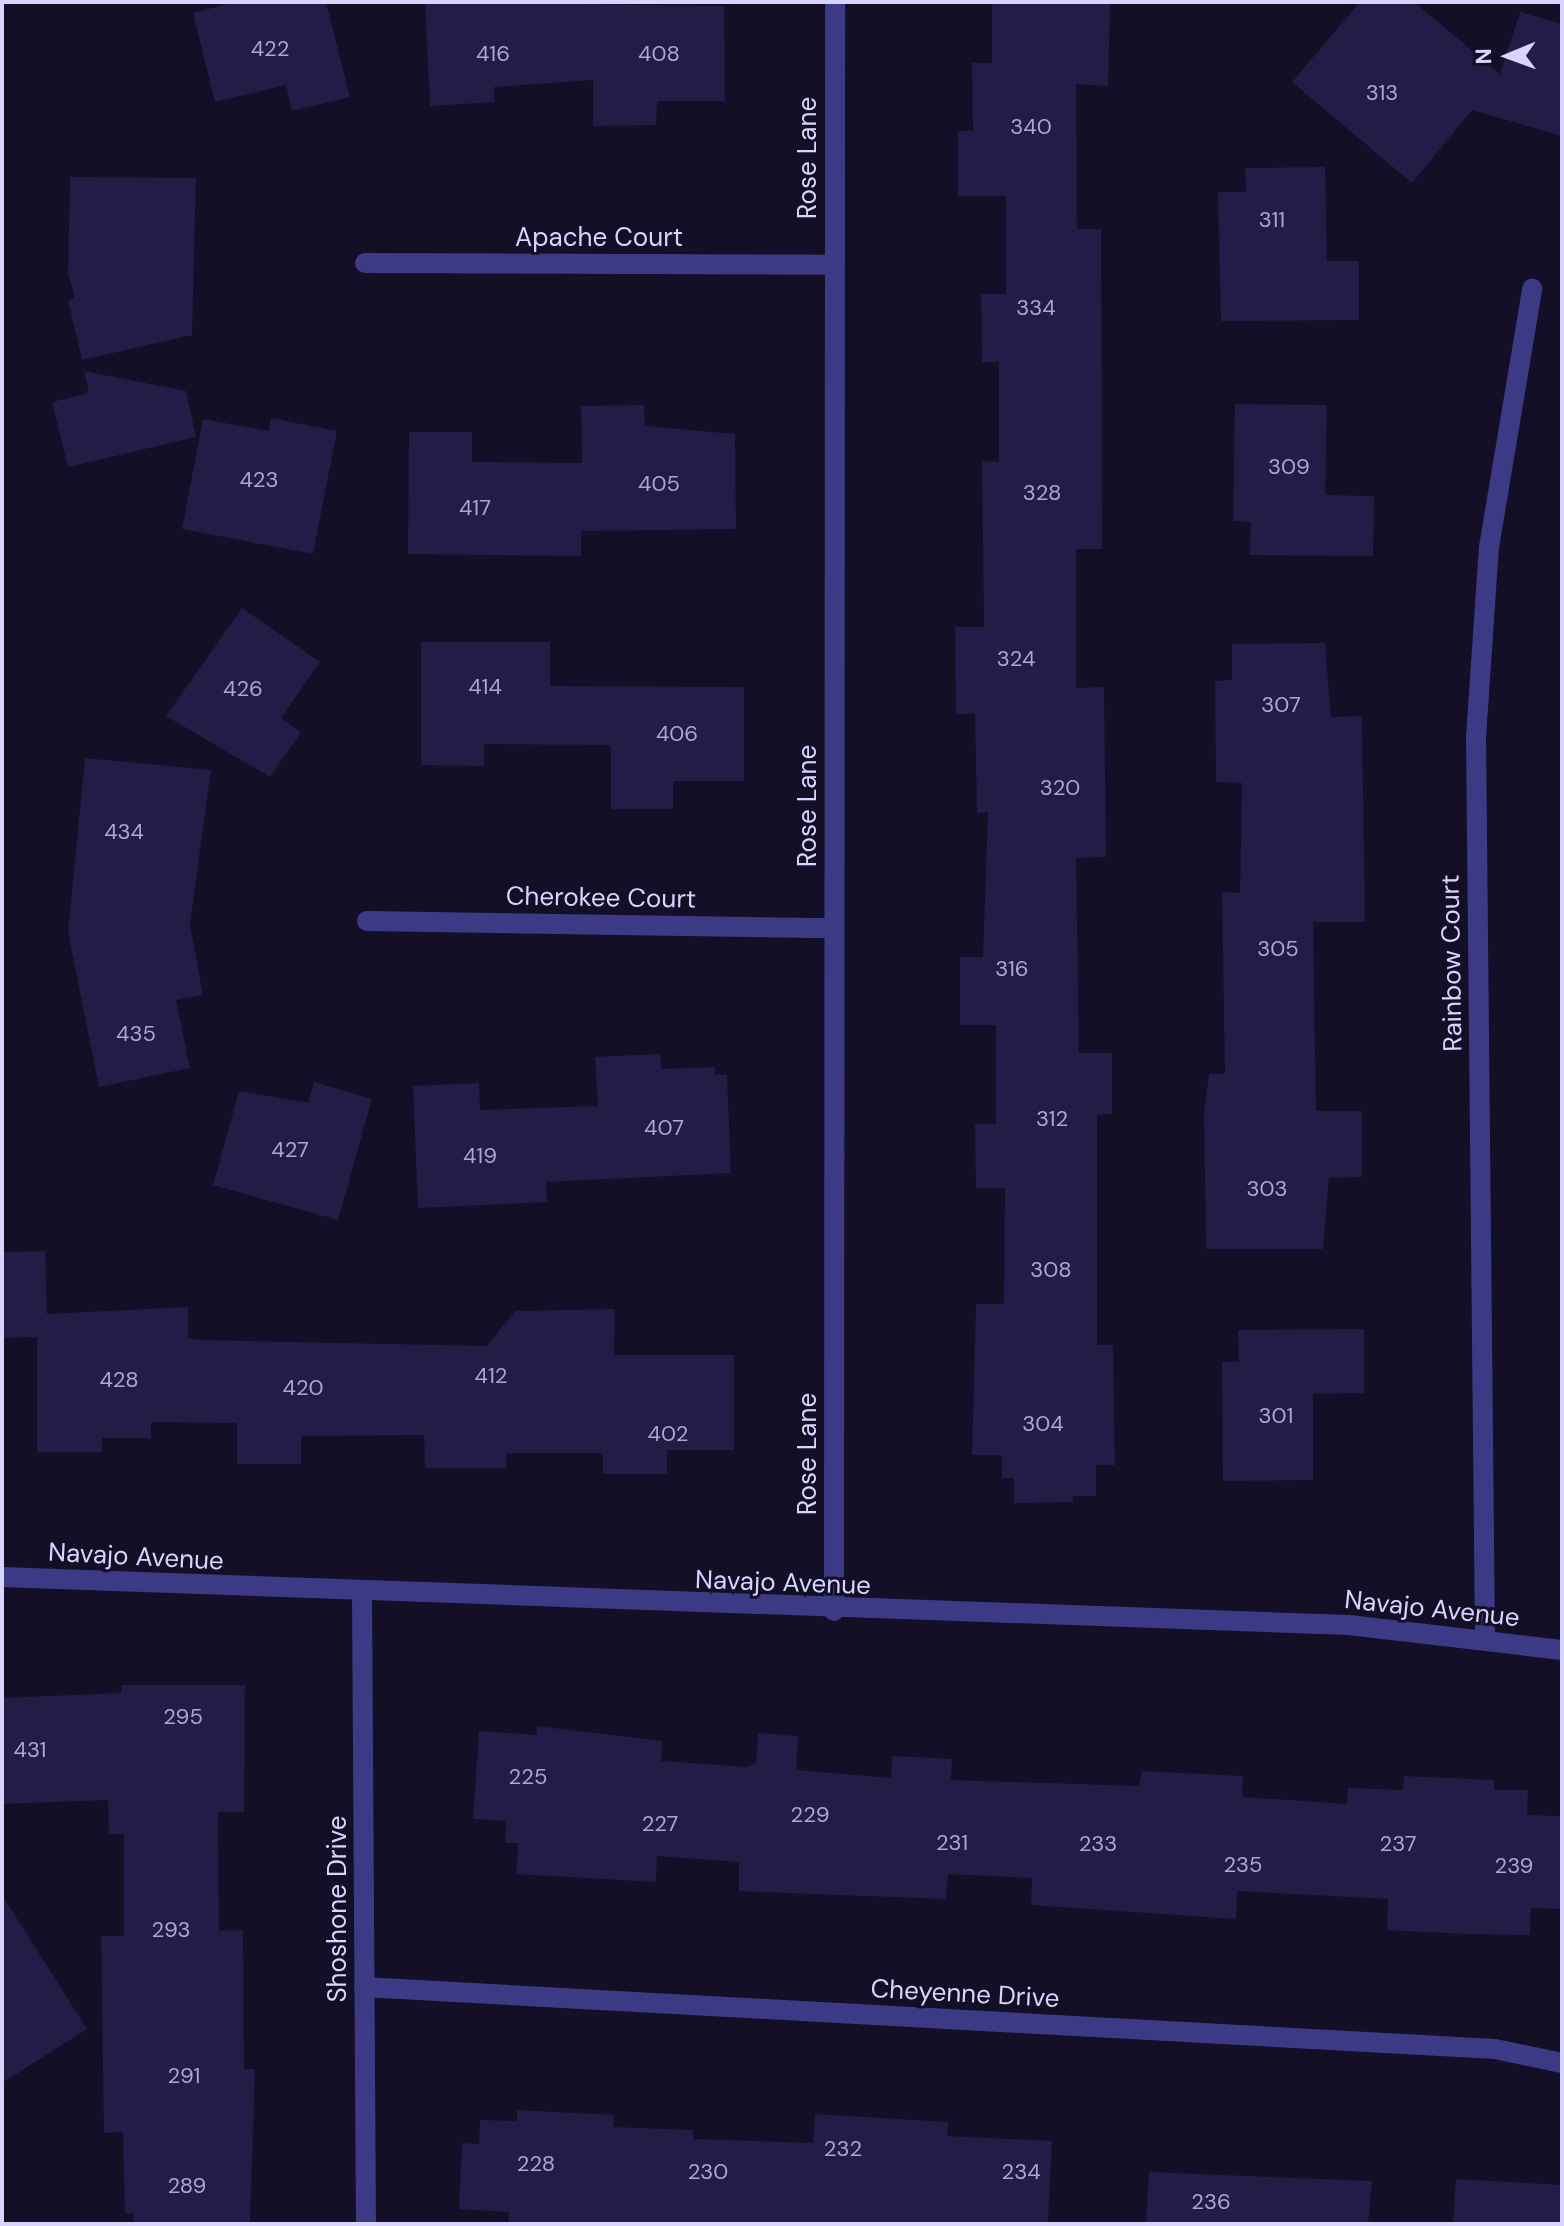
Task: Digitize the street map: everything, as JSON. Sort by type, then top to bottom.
[{"type":"street","name":"Rose Lane","points":[[834,1611],[835,2]]},
{"type":"street","name":"Apache Court","points":[[365,263],[834,265]]},
{"type":"street","name":"Rainbow Court","points":[[1485,1640],[1476,737],[1489,547],[1532,289]]},
{"type":"street","name":"Cherokee Court","points":[[367,921],[834,928]]},
{"type":"street","name":"Navajo Avenue","points":[[2,1577],[834,1611],[1349,1625],[1562,1650]]},
{"type":"street","name":"Shoshone Drive","points":[[362,1593],[366,2224]]},
{"type":"street","name":"Cheyenne Drive","points":[[364,1987],[1479,2048],[1562,2063]]},
{"type":"building","points":[[235,2],[326,2],[350,97],[292,111],[286,85],[215,102],[193,13]]},
{"type":"building","points":[[425,2],[724,6],[725,101],[657,101],[656,125],[593,126],[593,80],[494,87],[495,102],[430,106]]},
{"type":"building","points":[[992,2],[1110,2],[1108,86],[1076,84],[1077,229],[1101,229],[1102,549],[1076,549],[1076,688],[1104,687],[1106,857],[1076,858],[1079,1053],[1112,1053],[1112,1114],[1097,1115],[1097,1345],[1113,1345],[1115,1465],[1096,1465],[1096,1496],[1073,1496],[1073,1502],[1014,1503],[1014,1478],[1002,1478],[1002,1455],[972,1455],[976,1304],[1004,1304],[1005,1188],[976,1188],[975,1124],[996,1124],[996,1025],[960,1025],[960,957],[983,957],[988,812],[977,813],[975,714],[956,714],[955,627],[984,627],[982,461],[999,462],[999,362],[982,362],[981,294],[1006,294],[1006,196],[958,196],[958,131],[973,131],[972,63],[992,63]]},
{"type":"building","points":[[1360,2],[1414,2],[1500,74],[1520,12],[1562,24],[1562,136],[1472,110],[1412,183],[1292,82]]},
{"type":"building","points":[[1325,167],[1327,261],[1359,261],[1359,320],[1221,321],[1218,192],[1246,192],[1245,168]]},
{"type":"building","points":[[70,177],[196,178],[192,335],[82,360],[68,300],[75,298],[68,273]]},
{"type":"building","points":[[84,371],[186,391],[196,437],[68,467],[52,402],[89,393]]},
{"type":"building","points":[[1235,404],[1327,405],[1325,495],[1374,496],[1373,556],[1250,555],[1251,522],[1233,521]]},
{"type":"building","points":[[644,405],[645,426],[735,434],[736,529],[581,531],[581,556],[408,554],[409,432],[472,432],[472,462],[582,463],[581,406]]},
{"type":"building","points":[[271,418],[337,431],[313,554],[182,529],[203,419],[269,431]]},
{"type":"building","points":[[242,608],[320,662],[281,718],[301,732],[270,777],[166,716]]},
{"type":"building","points":[[421,642],[550,642],[550,686],[744,687],[744,781],[673,781],[673,809],[611,809],[611,745],[484,744],[484,766],[421,765]]},
{"type":"building","points":[[1325,643],[1331,717],[1362,716],[1365,922],[1313,922],[1316,1111],[1362,1111],[1362,1177],[1329,1178],[1323,1249],[1206,1249],[1204,1112],[1209,1074],[1225,1074],[1222,892],[1240,893],[1242,783],[1216,782],[1215,681],[1232,680],[1232,644]]},
{"type":"building","points":[[85,758],[211,770],[190,924],[203,995],[176,1000],[190,1068],[99,1087],[68,932]]},
{"type":"building","points":[[660,1054],[661,1069],[715,1067],[715,1075],[727,1075],[731,1173],[546,1182],[547,1202],[418,1208],[413,1086],[479,1083],[480,1110],[598,1106],[595,1057]]},
{"type":"building","points":[[314,1082],[372,1099],[338,1220],[213,1185],[239,1091],[308,1103]]},
{"type":"building","points":[[45,1251],[47,1314],[188,1307],[188,1338],[200,1340],[487,1346],[515,1311],[615,1309],[614,1355],[734,1355],[734,1450],[667,1450],[667,1474],[603,1474],[603,1453],[507,1453],[506,1468],[425,1468],[424,1435],[301,1436],[301,1464],[237,1464],[237,1423],[151,1422],[151,1438],[102,1438],[102,1452],[37,1452],[37,1337],[2,1338],[2,1252]]},
{"type":"building","points":[[1364,1329],[1364,1393],[1313,1394],[1313,1480],[1223,1481],[1222,1362],[1239,1362],[1238,1330]]},
{"type":"building","points":[[122,1685],[245,1685],[244,1812],[218,1812],[219,1931],[243,1930],[244,2069],[255,2069],[250,2224],[134,2224],[133,2213],[125,2213],[123,2132],[104,2133],[101,1936],[124,1936],[124,1834],[109,1834],[108,1800],[2,1804],[2,1698],[121,1693]]},
{"type":"building","points":[[537,1726],[662,1741],[661,1761],[747,1767],[756,1762],[758,1733],[798,1736],[796,1770],[891,1778],[892,1756],[952,1759],[951,1780],[1139,1786],[1142,1771],[1243,1776],[1242,1797],[1347,1804],[1348,1788],[1403,1790],[1404,1776],[1494,1780],[1494,1790],[1528,1790],[1527,1815],[1562,1816],[1562,1909],[1531,1908],[1530,1935],[1466,1934],[1387,1930],[1388,1899],[1237,1891],[1236,1919],[1031,1905],[1032,1878],[948,1874],[946,1899],[739,1891],[739,1862],[657,1856],[656,1882],[516,1874],[518,1843],[505,1843],[506,1821],[473,1819],[479,1731],[537,1735]]},
{"type":"building","points":[[2,1895],[87,2029],[2,2083]]},
{"type":"building","points":[[517,2110],[614,2115],[613,2127],[693,2130],[693,2139],[813,2143],[815,2114],[948,2122],[947,2136],[1052,2141],[1048,2224],[508,2224],[509,2212],[459,2209],[462,2143],[479,2144],[480,2120],[517,2121]]},
{"type":"building","points":[[1149,2172],[1372,2181],[1368,2224],[1146,2224]]},
{"type":"building","points":[[1456,2179],[1562,2185],[1562,2224],[1453,2224]]}]
